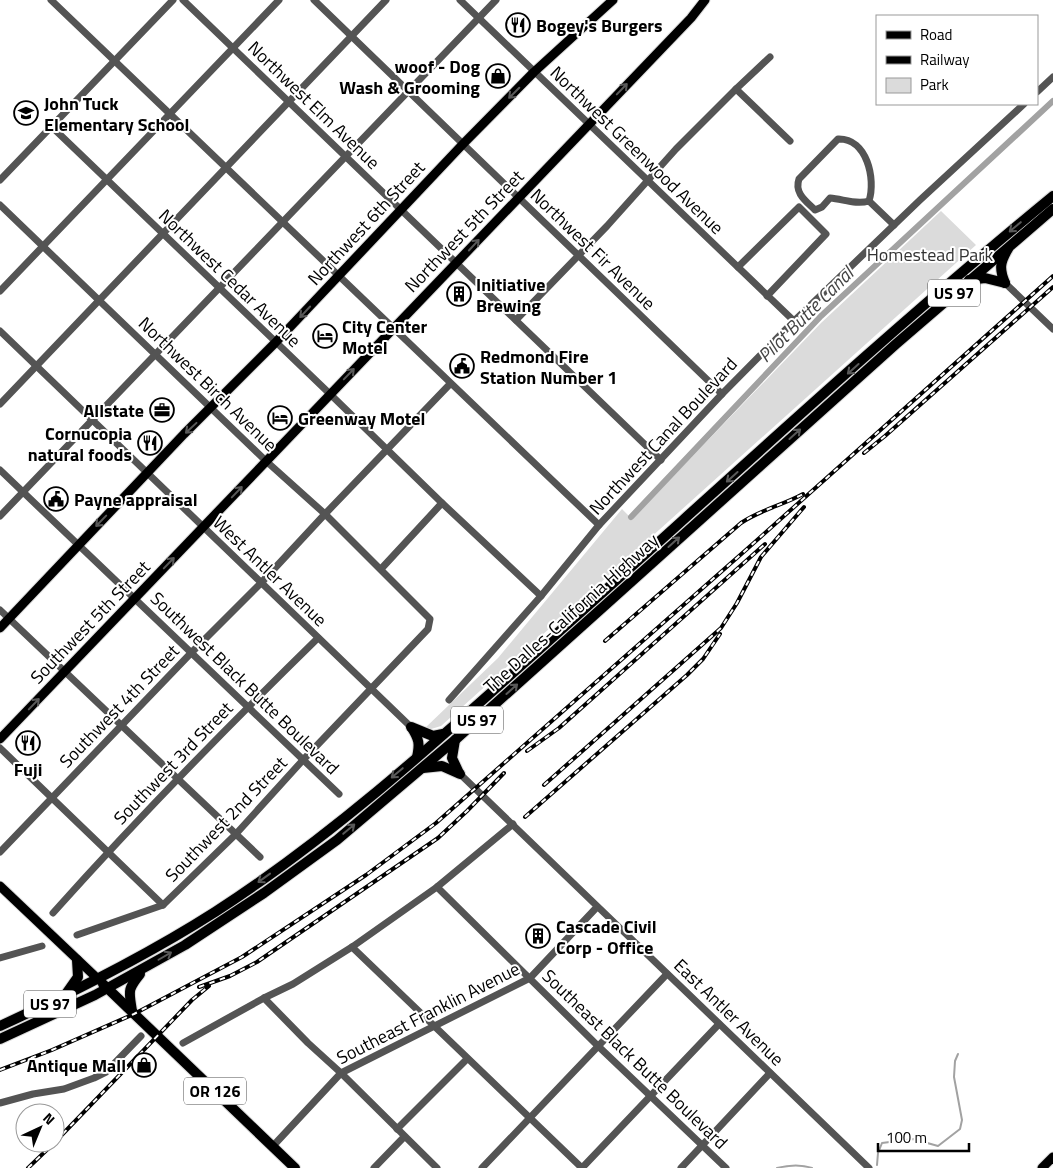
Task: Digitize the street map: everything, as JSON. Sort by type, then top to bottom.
[{"type":"highway","name":"The Dalles-California Highway","points":[[0,1026],[99,980],[177,936],[258,883],[329,830],[444,734],[931,299],[1053,196]]},
{"type":"highway","name":"The Dalles-California Highway","points":[[0,1039],[144,969],[193,940],[264,893],[337,840],[456,740],[968,280],[1053,208]]},
{"type":"highway","points":[[1005,283],[1000,272],[1000,263],[1012,243]]},
{"type":"highway","points":[[968,280],[985,278],[1005,283]]},
{"type":"highway","points":[[411,727],[433,736],[444,734]]},
{"type":"highway","points":[[411,727],[420,745],[417,757]]},
{"type":"highway","points":[[456,740],[452,758],[460,774]]},
{"type":"highway","points":[[423,768],[442,766],[460,774]]},
{"type":"highway","points":[[64,997],[78,977],[77,960]]},
{"type":"highway","points":[[133,1013],[129,990],[130,986],[144,969]]},
{"type":"highway","name":"OR 126","points":[[99,980],[296,1168]]},
{"type":"main road","name":"Northwest 6th Street","points":[[0,628],[147,473],[275,343],[463,144],[534,72],[613,0]]},
{"type":"main road","name":"Northwest 5th Street","points":[[203,527],[691,18],[705,0]]},
{"type":"main road","name":"Southwest 5th Street","points":[[0,739],[203,527]]},
{"type":"main road","points":[[0,886],[99,980]]},
{"type":"main road","points":[[1042,1168],[1053,1156]]},
{"type":"street","points":[[50,0],[599,525]]},
{"type":"street","points":[[0,180],[173,0]]},
{"type":"street","name":"Northwest Elm Avenue","points":[[183,0],[661,460]]},
{"type":"street","points":[[0,291],[279,0]]},
{"type":"street","name":"Northwest Fir Avenue","points":[[314,0],[722,394]]},
{"type":"street","points":[[0,404],[386,0]]},
{"type":"street","name":"Northwest Greenwood Avenue","points":[[460,0],[794,321]]},
{"type":"street","points":[[0,516],[496,0]]},
{"type":"street","points":[[516,320],[579,255],[647,180],[770,57]]},
{"type":"street","points":[[1038,91],[1053,77]]},
{"type":"street","points":[[736,89],[790,141]]},
{"type":"street","name":"Northwest Canal Boulevard","points":[[449,700],[541,596],[599,525],[722,394],[894,224],[1023,105]]},
{"type":"street","name":"Northwest Cedar Avenue","points":[[51,126],[275,343],[541,596]]},
{"type":"street","points":[[838,139],[843,139],[853,144],[865,155],[872,191],[869,201],[861,203],[841,198],[830,198],[822,207],[815,210],[799,193],[797,186],[799,180],[838,139]]},
{"type":"street","points":[[869,201],[894,224]]},
{"type":"street","name":"Northwest Birch Avenue","points":[[0,205],[381,569],[430,619],[428,630]]},
{"type":"street","points":[[738,267],[798,207],[826,234],[767,296]]},
{"type":"street","points":[[1005,283],[1053,329]]},
{"type":"street","name":"West Antler Avenue","points":[[0,331],[411,727]]},
{"type":"street","name":"Southwest 4th Street","points":[[0,852],[121,725],[261,583],[450,384]]},
{"type":"street","name":"Southwest Black Butte Boulevard","points":[[0,470],[339,794]]},
{"type":"street","points":[[381,569],[442,503]]},
{"type":"street","points":[[0,610],[260,857]]},
{"type":"street","name":"Southwest 2nd Street","points":[[163,905],[236,834],[303,760],[428,630]]},
{"type":"street","name":"Southwest 3rd Street","points":[[54,912],[108,852],[248,707],[318,638]]},
{"type":"street","points":[[0,748],[163,905],[77,935]]},
{"type":"street","name":"East Antler Avenue","points":[[460,774],[869,1168]]},
{"type":"street","points":[[183,1043],[293,984],[352,947],[437,887],[513,824]]},
{"type":"street","name":"Southeast Black Butte Boulevard","points":[[437,887],[598,1046],[726,1168]]},
{"type":"street","name":"Southeast Franklin Avenue","points":[[272,1146],[341,1073],[530,978],[597,907]]},
{"type":"street","points":[[0,958],[42,946]]},
{"type":"street","points":[[352,947],[466,1059],[582,1168],[719,1024]]},
{"type":"street","points":[[482,1168],[667,974]]},
{"type":"street","points":[[264,998],[308,1044],[341,1073],[437,1168]]},
{"type":"street","points":[[0,1103],[33,1094],[64,1089],[94,1078],[106,1072],[141,1036]]},
{"type":"street","points":[[397,1129],[466,1059]]},
{"type":"street","points":[[681,1168],[770,1073]]},
{"type":"street","points":[[374,1168],[404,1137]]},
{"type":"green space","name":"Homestead Park","points":[[941,211],[976,245],[441,726],[431,729],[425,728],[498,658],[622,509],[632,519],[821,323]]},
{"type":"waterway","name":"Pilot Butte Canal","points":[[631,517],[821,316],[1053,101]]},
{"type":"waterway","points":[[877,1165],[878,1153],[882,1143],[913,1139],[938,1146],[960,1129],[962,1120],[954,1077],[955,1061],[958,1054]]},
{"type":"waterway","points":[[777,1168],[795,1165],[812,1168]]},
{"type":"railway","points":[[0,1070],[52,1050],[134,1014],[242,957],[366,875],[436,823],[1053,276]]},
{"type":"railway","points":[[864,453],[1053,287]]},
{"type":"railway","points":[[605,641],[741,523],[803,494]]},
{"type":"railway","points":[[544,785],[721,628],[737,603],[761,557],[804,507]]},
{"type":"railway","points":[[527,751],[559,728],[765,544]]},
{"type":"railway","points":[[525,817],[687,675],[703,659],[720,634]]},
{"type":"railway","points":[[199,987],[230,976],[257,962],[438,838],[504,773]]},
{"type":"railway","points":[[65,1132],[192,1000],[209,986]]},
{"type":"railway","points":[[28,1168],[44,1153]]},
{"type":"place","name":"Bogey's Burgers","points":[[518,25]]},
{"type":"place","name":"woof - Dog Wash & Grooming","points":[[498,76]]},
{"type":"place","name":"John Tuck Elementary School","points":[[26,113]]},
{"type":"place","name":"Initiative Brewing","points":[[459,294]]},
{"type":"place","name":"City Center Motel","points":[[325,336]]},
{"type":"place","name":"Redmond Fire Station Number 1","points":[[462,366]]},
{"type":"place","name":"Allstate","points":[[162,410]]},
{"type":"place","name":"Greenway Motel","points":[[280,418]]},
{"type":"place","name":"Cornucopia natural foods","points":[[150,443]]},
{"type":"place","name":"Payne appraisal","points":[[56,499]]},
{"type":"place","name":"Fuji","points":[[28,743]]},
{"type":"place","name":"Cascade Civil Corp - Office","points":[[538,936]]},
{"type":"place","name":"Antique Mall","points":[[144,1065]]}]
